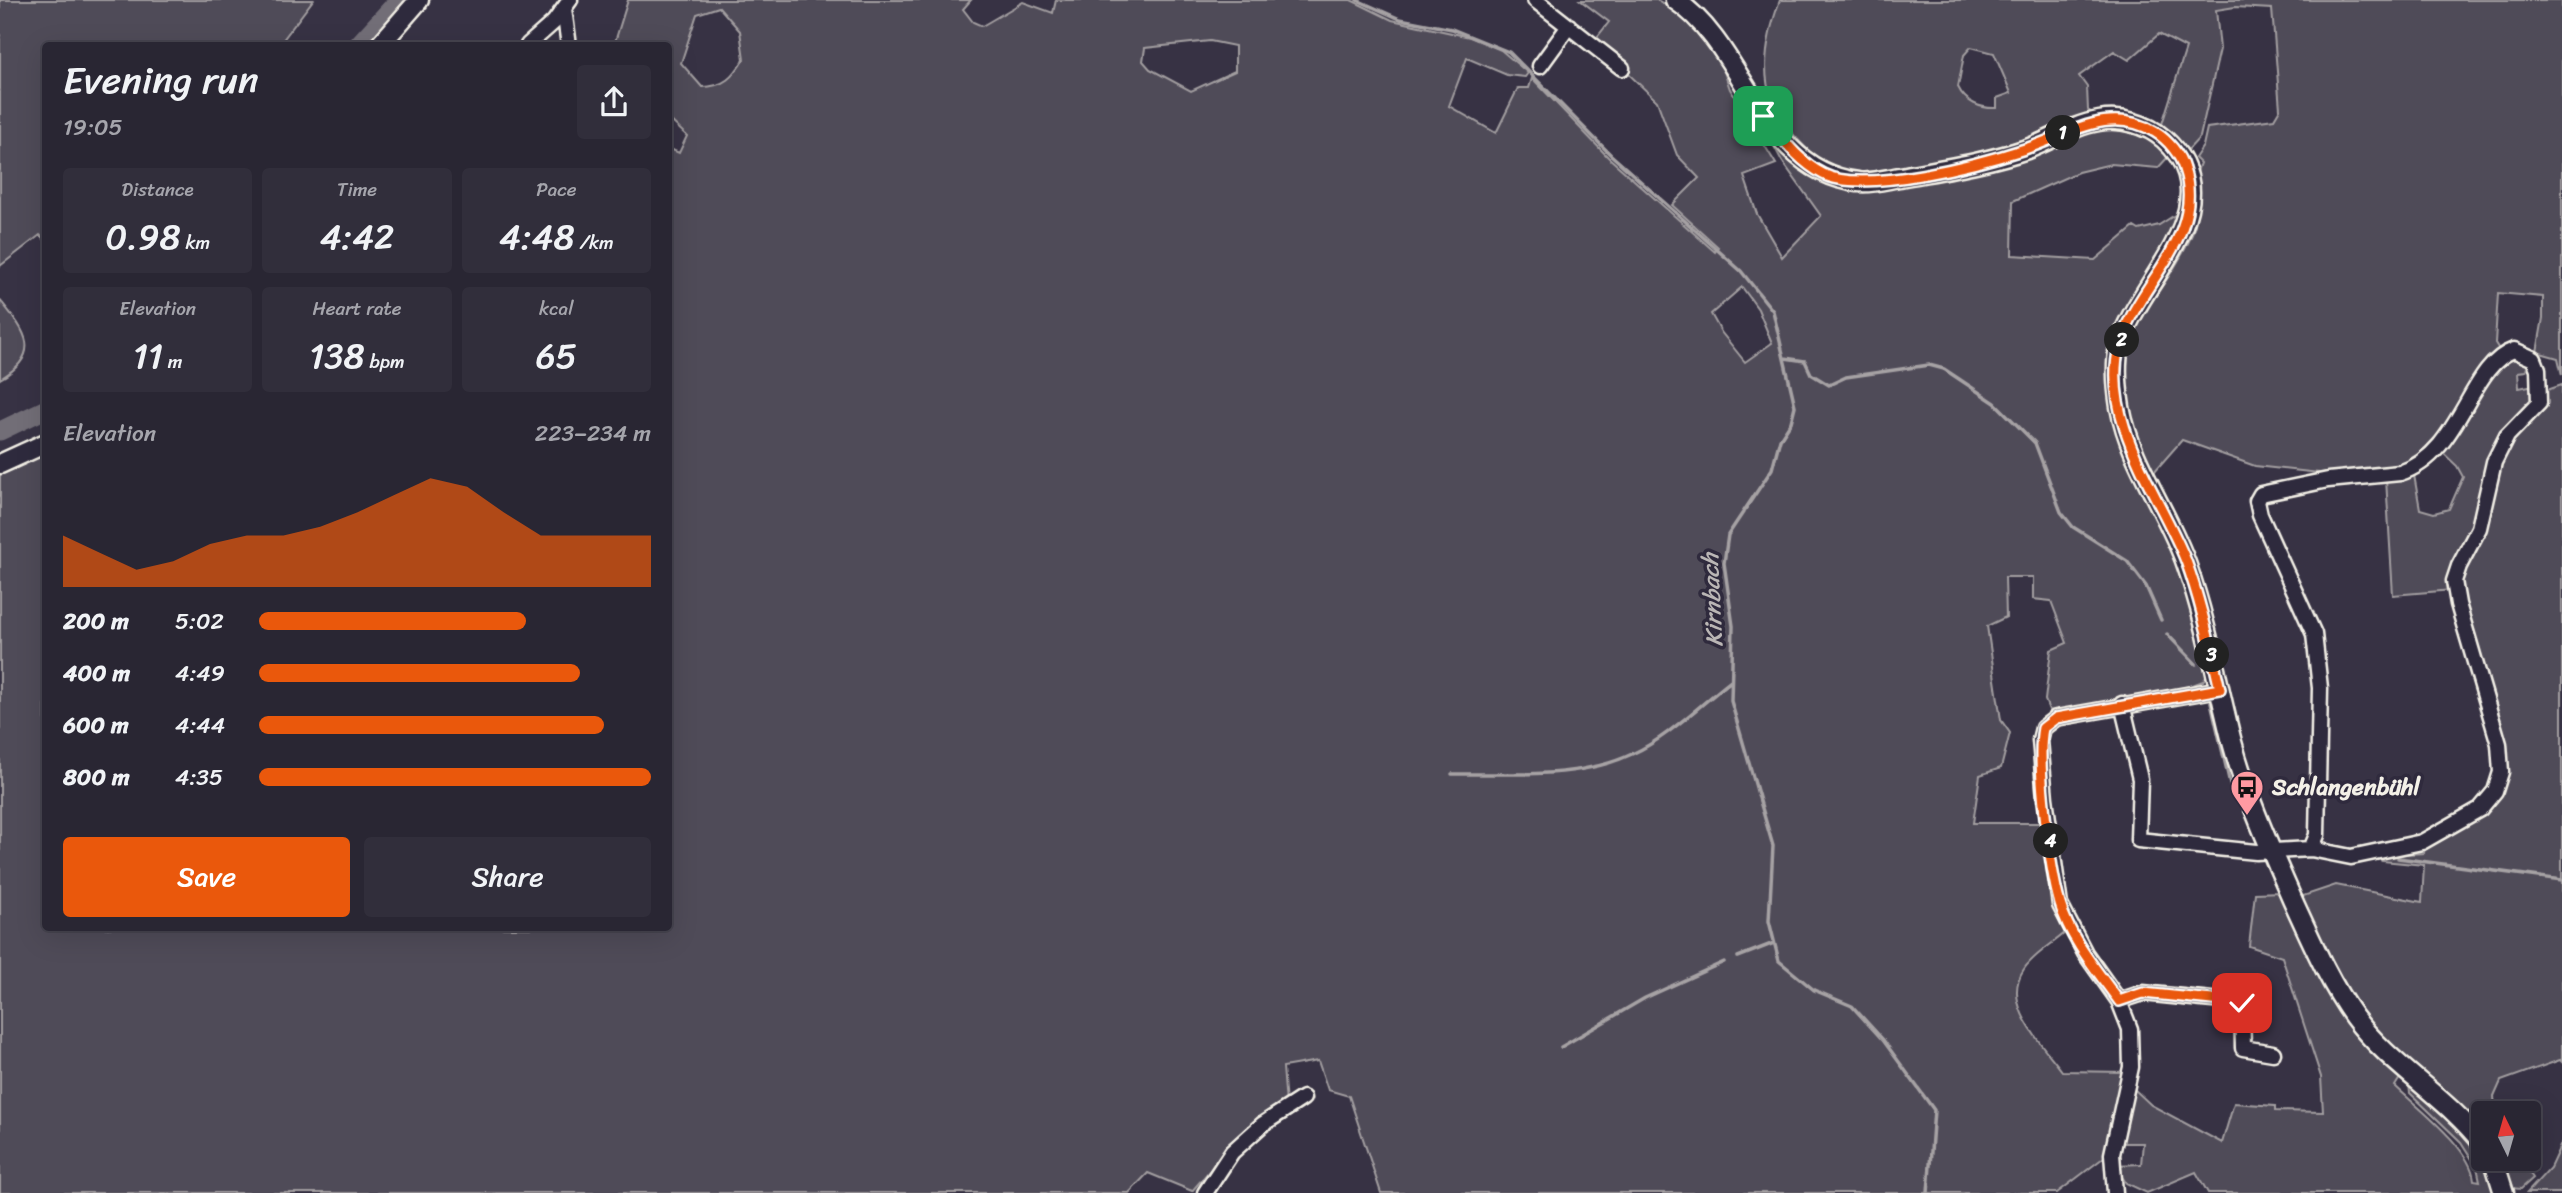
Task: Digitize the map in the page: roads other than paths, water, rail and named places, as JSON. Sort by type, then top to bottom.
[{"type":"main road","points":[[382,42],[419,0]]},
{"type":"main road","points":[[1675,0],[1696,14],[1712,34],[1763,116],[1795,153],[1825,175],[1863,183],[1934,171],[2016,152],[2102,120],[2123,121],[2150,129],[2169,143],[2182,160],[2189,183],[2187,213],[2176,243],[2133,314],[2119,347],[2117,378],[2121,411],[2130,441],[2186,563],[2204,621],[2247,794],[2323,966],[2353,1015],[2372,1039],[2462,1118],[2471,1129]]},
{"type":"main road","points":[[0,464],[42,445]]},
{"type":"main road","points":[[2497,1171],[2504,1193]]},
{"type":"street","points":[[1535,0],[1622,68]]},
{"type":"street","points":[[531,42],[567,4]]},
{"type":"street","points":[[567,4],[569,42]]},
{"type":"street","points":[[1540,66],[1569,26]]},
{"type":"street","points":[[2122,704],[2141,781],[2138,840],[2256,852],[2271,849],[2311,849],[2351,857],[2422,842],[2480,808],[2495,792],[2501,772],[2499,744],[2458,604],[2454,581],[2479,528],[2489,478],[2500,447],[2539,403],[2538,369],[2534,359],[2524,352],[2514,350],[2500,355],[2487,371],[2462,416],[2429,458],[2417,468],[2400,473],[2296,485],[2261,494],[2257,500],[2260,515],[2314,634],[2320,688],[2317,835],[2311,849]]},
{"type":"street","points":[[2115,1193],[2112,1154],[2133,1048],[2130,1029],[2119,1001],[2085,953],[2060,905],[2040,740],[2043,728],[2056,718],[2122,704],[2220,689]]},
{"type":"street","points":[[2119,1001],[2143,993],[2242,1003],[2243,1048],[2273,1053]]},
{"type":"street","points":[[1205,1193],[1232,1152],[1263,1124],[1303,1098]]},
{"type":"waterway","points":[[361,42],[399,0]]},
{"type":"waterway","name":"Kirnbach","points":[[1357,0],[1400,19],[1452,29],[1509,52],[1611,155],[1741,271],[1773,311],[1795,406],[1791,422],[1780,439],[1772,469],[1728,535],[1724,563],[1733,626],[1731,701],[1773,846],[1769,921],[1779,961],[1814,990],[1852,1006],[1883,1040],[1934,1110],[1928,1193]]},
{"type":"waterway","points":[[1785,358],[1805,361],[1811,374],[1829,385],[1846,377],[1929,365],[1944,369],[1995,403],[2035,443],[2061,512],[2073,527],[2127,561],[2146,586],[2161,620]]},
{"type":"waterway","points":[[0,431],[42,411]]},
{"type":"waterway","points":[[2167,634],[2196,664]]},
{"type":"waterway","points":[[1452,774],[1544,773],[1589,768],[1611,762],[1658,740],[1731,681]]},
{"type":"waterway","points":[[2211,702],[2231,788]]},
{"type":"waterway","points":[[2398,858],[2562,880]]},
{"type":"waterway","points":[[1738,957],[1774,943]]},
{"type":"waterway","points":[[1561,1047],[1645,998],[1724,962]]},
{"type":"place","name":"Schlangenbühl","points":[[2247,817]]}]
